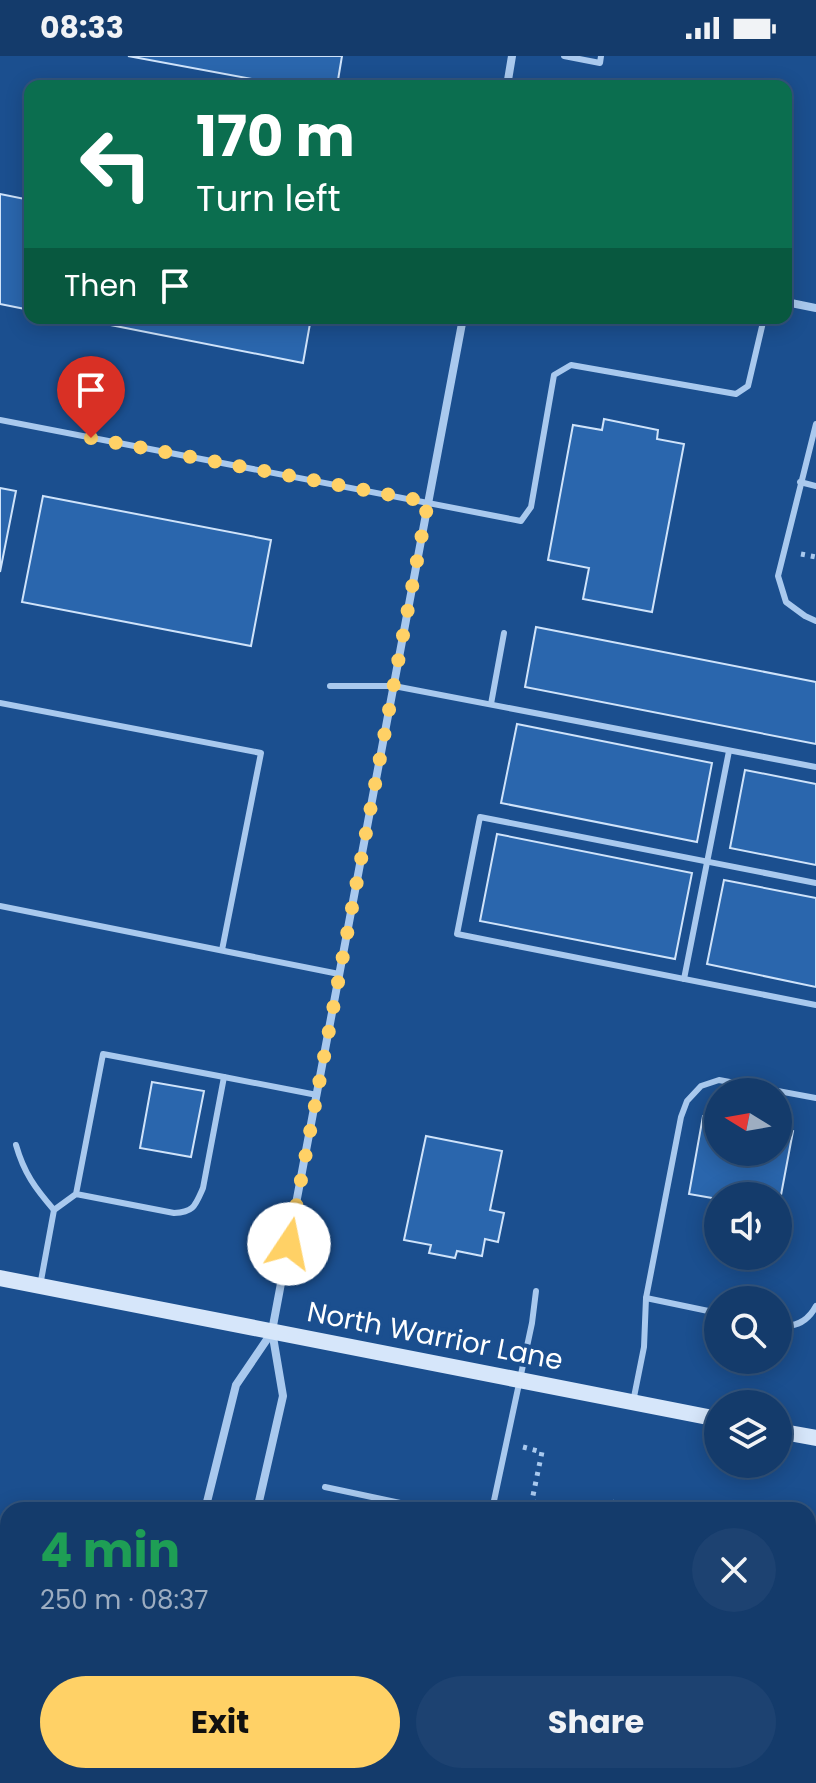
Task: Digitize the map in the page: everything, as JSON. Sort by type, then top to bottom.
[{"type":"street","points":[[508,80],[512,56]]},
{"type":"street","points":[[792,303],[816,308]]},
{"type":"street","points":[[259,1502],[283,1396],[272,1331],[462,324]]},
{"type":"street","name":"North Warrior Lane","points":[[0,1278],[704,1416]]},
{"type":"street","points":[[207,1502],[236,1385],[272,1331]]},
{"type":"street","points":[[792,1434],[816,1438]]},
{"type":"lane","points":[[564,56],[600,63],[601,56]]},
{"type":"lane","points":[[0,420],[521,521],[531,507],[554,375],[571,365],[736,394],[748,386],[763,324]]},
{"type":"lane","points":[[816,424],[778,576],[786,602],[816,621]]},
{"type":"lane","points":[[800,482],[816,486]]},
{"type":"lane","points":[[491,704],[504,633]]},
{"type":"lane","points":[[330,686],[394,686],[816,767]]},
{"type":"lane","points":[[0,703],[261,753],[222,950]]},
{"type":"lane","points":[[684,979],[729,751]]},
{"type":"lane","points":[[816,883],[480,817],[457,934],[816,1005]]},
{"type":"lane","points":[[0,906],[339,974]]},
{"type":"lane","points":[[40,1286],[54,1210],[76,1194],[103,1054],[317,1095]]},
{"type":"lane","points":[[76,1194],[174,1213],[187,1212],[196,1204],[203,1188],[224,1077]]},
{"type":"lane","points":[[633,1402],[644,1347],[646,1298],[681,1117],[687,1101],[701,1086],[719,1080],[816,1098]]},
{"type":"lane","points":[[16,1145],[21,1164],[33,1186],[54,1210]]},
{"type":"lane","points":[[494,1502],[536,1291]]},
{"type":"lane","points":[[646,1298],[704,1310]]},
{"type":"lane","points":[[792,1325],[811,1316],[816,1306]]},
{"type":"lane","points":[[325,1487],[395,1502]]},
{"type":"path","points":[[506,1444],[542,1452],[532,1502]]},
{"type":"building","points":[[128,56],[342,56],[338,80],[258,80]]},
{"type":"building","points":[[0,194],[24,199],[24,309],[0,304]]},
{"type":"building","points":[[105,324],[310,324],[303,363]]},
{"type":"building","points":[[604,419],[658,430],[657,439],[684,444],[652,612],[583,599],[589,568],[548,560],[573,425],[602,430]]},
{"type":"building","points":[[0,488],[16,491],[0,572]]},
{"type":"building","points":[[43,496],[271,540],[251,646],[22,602]]},
{"type":"building","points":[[536,627],[816,682],[816,744],[525,687]]},
{"type":"building","points":[[517,724],[712,763],[697,842],[501,803]]},
{"type":"building","points":[[745,770],[816,784],[816,865],[730,848]]},
{"type":"building","points":[[497,834],[692,873],[675,959],[480,921]]},
{"type":"building","points":[[724,880],[816,898],[816,987],[707,964]]},
{"type":"building","points":[[152,1082],[204,1091],[191,1157],[140,1148]]},
{"type":"building","points":[[703,1116],[704,1166],[786,1166],[783,1182],[704,1182],[704,1197],[689,1194]]},
{"type":"building","points":[[426,1136],[502,1151],[490,1210],[504,1213],[498,1242],[485,1239],[482,1256],[457,1251],[455,1258],[429,1253],[431,1245],[404,1240]]},
{"type":"route","points":[[91,438],[428,502],[289,1244]]}]
